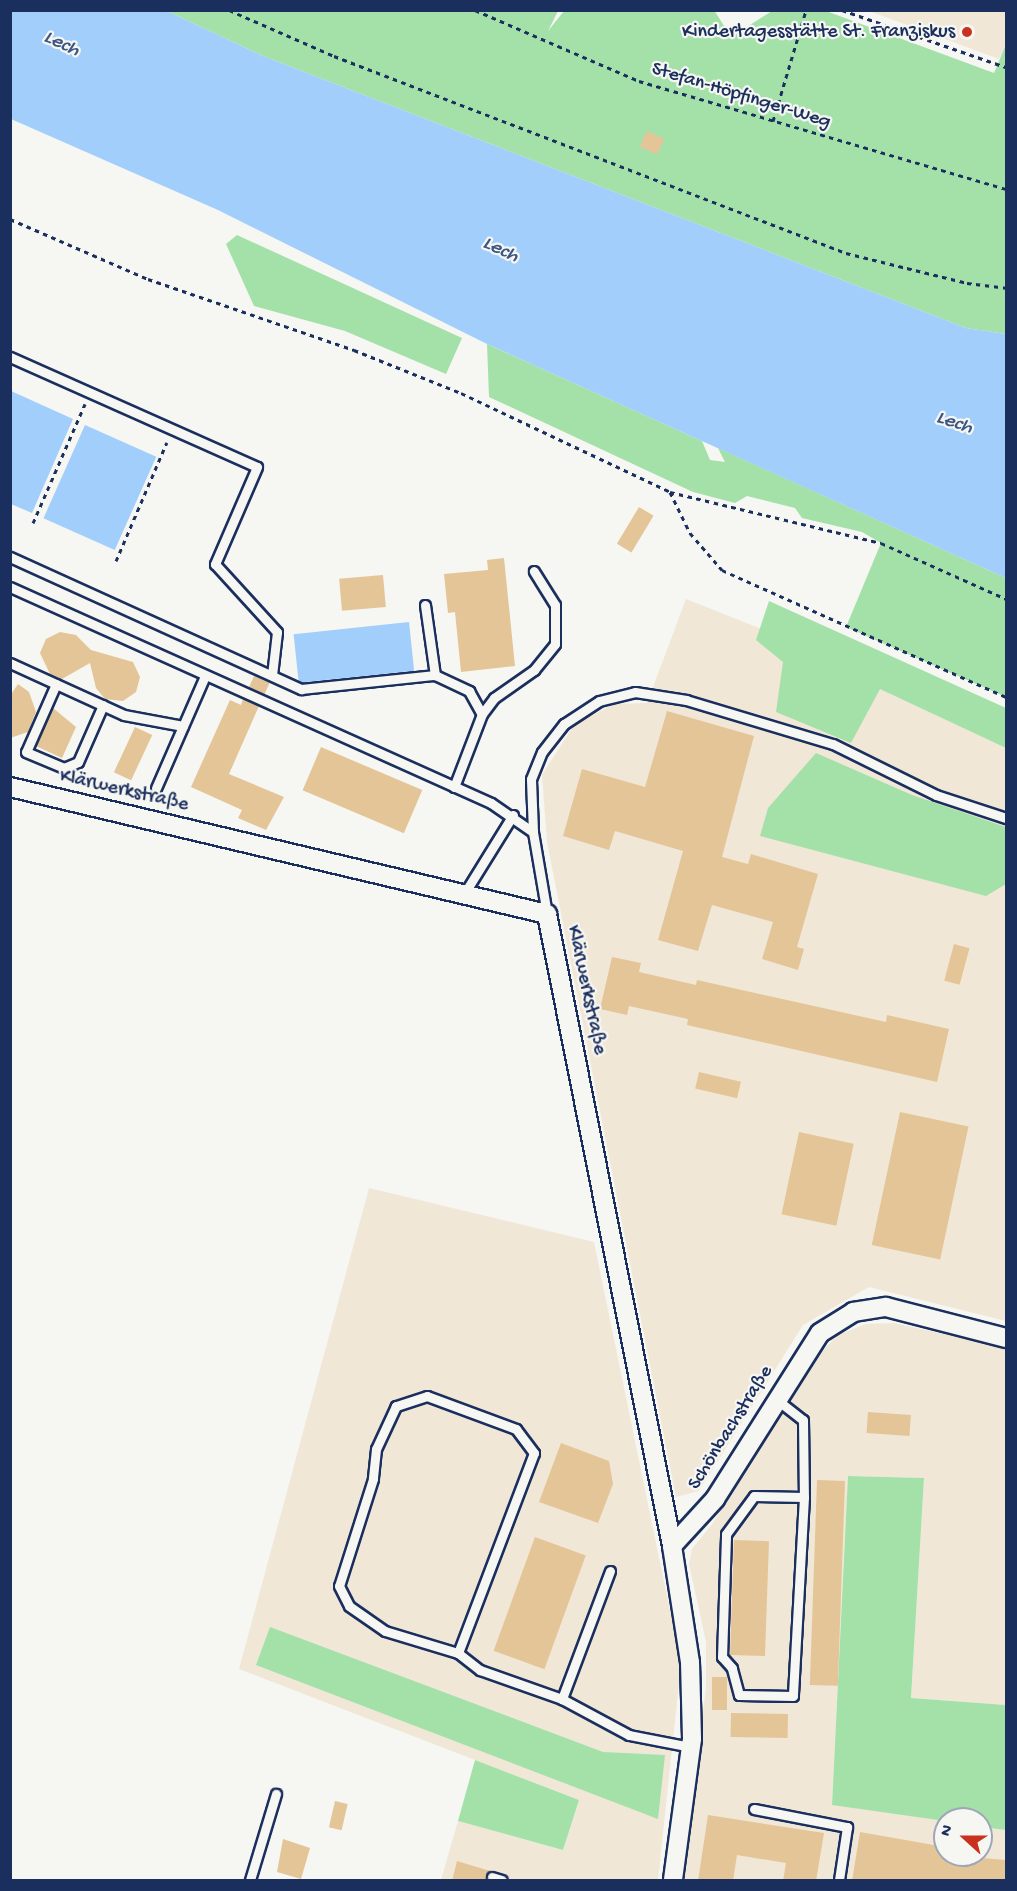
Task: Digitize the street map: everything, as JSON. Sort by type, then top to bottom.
[{"type":"street","name":"Klärwerkstraße","points":[[10,787],[548,914],[672,1545]]},
{"type":"street","name":"Schönbachstraße","points":[[672,1545],[715,1500],[776,1399],[820,1334],[853,1312],[886,1307],[1006,1338]]},
{"type":"street","points":[[672,1545],[693,1697],[691,1747],[673,1881]]},
{"type":"lane","points":[[10,357],[257,467],[215,564],[277,632],[272,675]]},
{"type":"lane","points":[[10,557],[301,689],[435,675],[469,691],[482,714]]},
{"type":"lane","points":[[454,787],[482,714],[494,698],[534,670],[555,644],[555,605],[534,571]]},
{"type":"lane","points":[[10,587],[454,787],[513,815],[533,832]]},
{"type":"lane","points":[[425,605],[435,675]]},
{"type":"lane","points":[[10,663],[137,718],[183,726]]},
{"type":"lane","points":[[156,788],[205,676]]},
{"type":"lane","points":[[56,684],[26,752],[64,768],[78,762],[103,705]]},
{"type":"lane","points":[[548,914],[533,832],[531,779],[542,752],[564,724],[599,701],[635,692],[686,700],[833,744],[936,795],[1006,818]]},
{"type":"lane","points":[[464,894],[513,815]]},
{"type":"lane","points":[[459,1653],[534,1453],[516,1429],[427,1396],[396,1406],[376,1449],[373,1479],[339,1586],[349,1606],[386,1631],[422,1646],[459,1653],[480,1670],[562,1699],[629,1735],[691,1747]]},
{"type":"lane","points":[[776,1399],[803,1420],[804,1497],[793,1696],[739,1695],[732,1668],[722,1657],[726,1534],[754,1496],[804,1497]]},
{"type":"lane","points":[[562,1699],[610,1571]]},
{"type":"lane","points":[[250,1881],[276,1794]]},
{"type":"lane","points":[[754,1809],[847,1827],[839,1881]]},
{"type":"lane","points":[[492,1877],[502,1881]]},
{"type":"path","points":[[230,10],[334,56],[846,253],[967,283],[1006,288]]},
{"type":"path","name":"Stefan-Höpfinger-Weg","points":[[475,10],[639,81],[1006,189]]},
{"type":"path","points":[[773,122],[806,10]]},
{"type":"path","points":[[842,10],[1006,67]]},
{"type":"path","points":[[10,219],[148,279],[354,350],[461,393],[670,492],[881,543],[1006,599]]},
{"type":"path","points":[[33,523],[90,392]]},
{"type":"path","points":[[116,561],[172,429]]},
{"type":"path","points":[[670,492],[690,533],[722,570],[1006,697]]},
{"type":"shaded area","name":"Kindertagesstätte St. Franziskus","points":[[869,11],[1006,11],[1006,44],[999,59]]},
{"type":"shaded area","points":[[686,599],[1006,726],[1006,1321],[869,1287],[803,1325],[699,1491],[676,1497],[547,842],[542,775],[574,725],[614,704],[647,703]]},
{"type":"shaded area","points":[[369,1188],[594,1242],[681,1664],[658,1880],[441,1880],[458,1821],[563,1850],[579,1800],[239,1669]]},
{"type":"shaded area","points":[[894,1323],[1006,1348],[1006,1705],[911,1698],[924,1478],[848,1476],[832,1804],[933,1819],[933,1867],[993,1867],[993,1828],[1006,1830],[1006,1880],[684,1880],[706,1687],[706,1642],[689,1564],[692,1549],[713,1523],[815,1358],[838,1335],[866,1324]]},
{"type":"green space","points":[[714,10],[731,37],[772,11],[826,11],[994,73],[1006,44],[1006,334],[966,328],[263,56],[167,11],[558,11],[548,31],[564,11]]},
{"type":"green space","points":[[237,235],[462,338],[446,374],[345,331],[254,306],[226,244]]},
{"type":"green space","points":[[487,344],[702,441],[710,460],[725,462],[718,448],[1006,578],[1006,697],[846,627],[881,543],[862,532],[802,518],[795,508],[747,496],[735,503],[693,492],[489,397]]},
{"type":"green space","points":[[769,601],[1006,708],[1006,748],[880,689],[851,743],[776,712],[783,662],[756,640]]},
{"type":"green space","points":[[816,753],[912,795],[1006,827],[1006,884],[986,896],[760,836],[768,808]]},
{"type":"green space","points":[[848,1476],[924,1478],[911,1698],[1006,1705],[1006,1830],[993,1828],[993,1807],[933,1807],[933,1819],[832,1805]]},
{"type":"green space","points":[[270,1627],[603,1752],[665,1755],[658,1819],[256,1665]]},
{"type":"green space","points":[[475,1760],[579,1800],[563,1850],[458,1821]]},
{"type":"water","name":"Lech","points":[[11,10],[167,11],[263,56],[966,328],[1006,334],[1006,578],[487,344],[218,210],[11,119]]},
{"type":"water","points":[[11,391],[73,419],[32,513],[11,504]]},
{"type":"water","points":[[85,425],[156,457],[115,550],[44,518]]},
{"type":"water","points":[[409,622],[414,671],[299,683],[294,634]]},
{"type":"building","points":[[647,131],[664,139],[657,154],[640,146]]},
{"type":"building","points":[[639,507],[654,516],[631,553],[617,544]]},
{"type":"building","points":[[504,558],[515,666],[461,672],[455,612],[448,613],[444,574],[488,570],[487,560]]},
{"type":"building","points":[[383,575],[386,607],[342,611],[339,579]]},
{"type":"building","points":[[60,632],[76,635],[91,650],[133,662],[140,677],[136,692],[123,701],[105,699],[96,688],[90,663],[62,679],[50,674],[40,653],[46,639]]},
{"type":"building","points":[[254,676],[270,683],[265,694],[249,687]]},
{"type":"building","points":[[18,684],[29,692],[36,712],[28,732],[10,738],[10,696]]},
{"type":"building","points":[[243,699],[259,706],[229,774],[284,797],[266,830],[238,818],[242,810],[191,787],[230,700],[241,705]]},
{"type":"building","points":[[53,708],[76,727],[62,758],[36,746]]},
{"type":"building","points":[[667,711],[754,736],[722,857],[748,864],[751,854],[818,874],[797,947],[804,949],[798,970],[762,959],[773,922],[712,905],[698,951],[658,940],[683,851],[615,831],[609,850],[563,836],[582,769],[645,787]]},
{"type":"building","points":[[135,727],[152,735],[131,780],[114,772]]},
{"type":"building","points":[[321,747],[422,790],[404,833],[303,790]]},
{"type":"building","points":[[954,944],[969,948],[960,985],[944,981]]},
{"type":"building","points":[[612,957],[641,963],[639,972],[696,985],[697,980],[886,1022],[887,1015],[949,1029],[937,1082],[687,1025],[688,1019],[629,1006],[627,1015],[600,1009]]},
{"type":"building","points":[[699,1072],[741,1082],[737,1098],[695,1089]]},
{"type":"building","points":[[900,1112],[968,1127],[940,1260],[872,1245]]},
{"type":"building","points":[[799,1132],[854,1144],[836,1226],[782,1214]]},
{"type":"building","points":[[868,1412],[911,1415],[909,1436],[867,1433]]},
{"type":"building","points":[[561,1443],[609,1461],[613,1484],[598,1523],[539,1502]]},
{"type":"building","points":[[817,1480],[845,1481],[838,1686],[810,1685]]},
{"type":"building","points":[[535,1537],[586,1555],[544,1669],[494,1651]]},
{"type":"building","points":[[734,1540],[769,1541],[765,1656],[730,1655]]},
{"type":"building","points":[[712,1677],[727,1677],[727,1710],[712,1710]]},
{"type":"building","points":[[731,1713],[788,1714],[788,1738],[731,1737]]},
{"type":"building","points":[[335,1801],[348,1804],[342,1830],[329,1827]]},
{"type":"building","points":[[708,1815],[824,1833],[816,1881],[783,1881],[786,1863],[737,1855],[733,1881],[698,1881]]},
{"type":"building","points":[[860,1832],[933,1845],[933,1867],[993,1867],[993,1859],[1006,1860],[1006,1881],[852,1881]]},
{"type":"building","points":[[283,1839],[310,1848],[301,1879],[277,1872]]},
{"type":"building","points":[[457,1861],[490,1871],[486,1881],[452,1881]]},
{"type":"place","name":"Kindertagesstätte St. Franziskus","points":[[967,32]]}]
